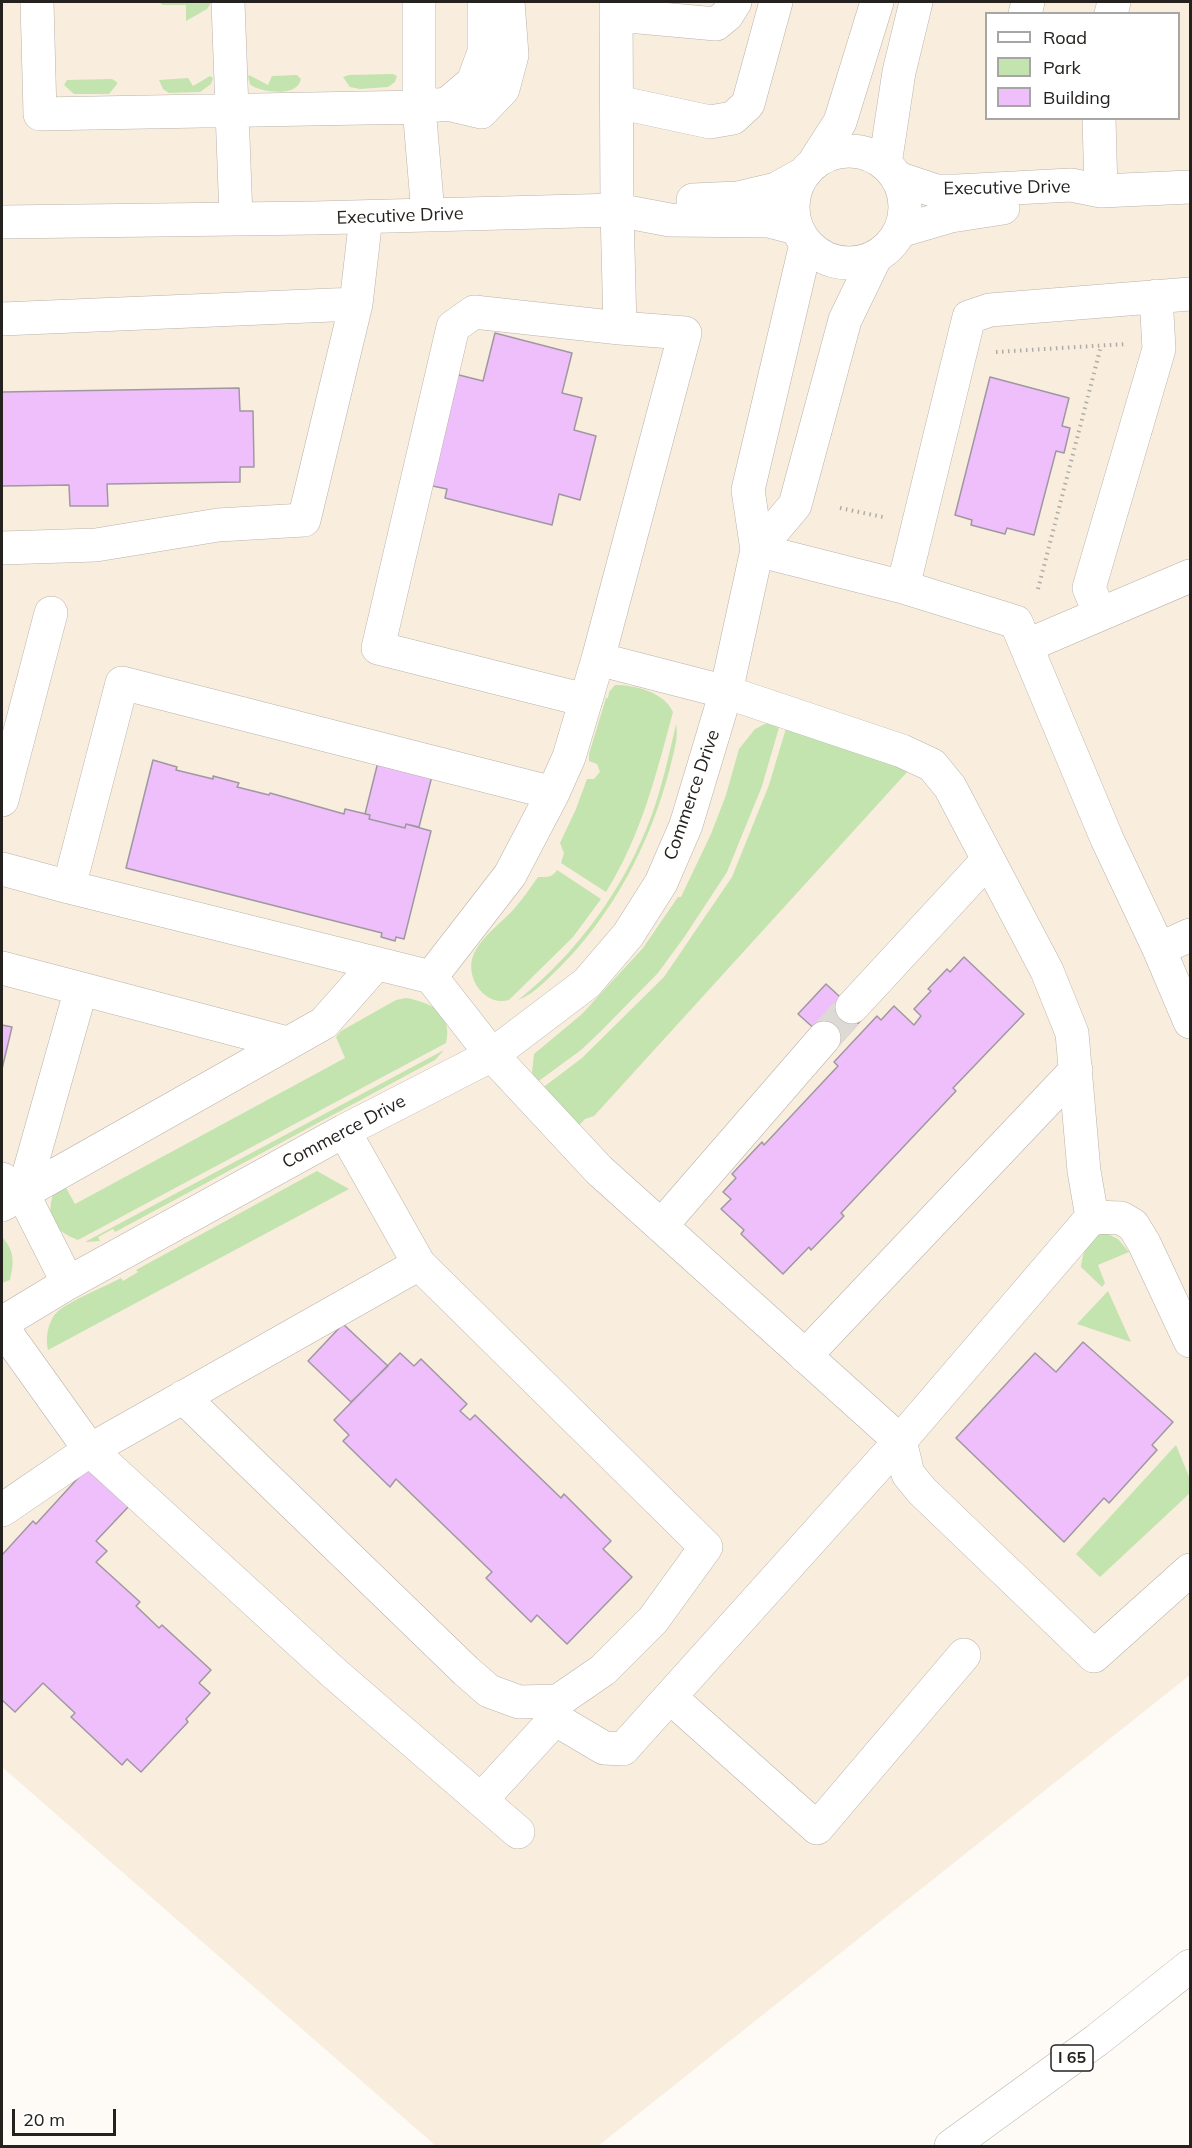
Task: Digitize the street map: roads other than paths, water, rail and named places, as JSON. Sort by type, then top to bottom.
[{"type":"main road","points":[[37,2],[40,114],[433,106],[482,112],[503,89],[512,55],[508,2]]},
{"type":"main road","points":[[228,2],[236,218]]},
{"type":"main road","points":[[419,2],[433,106],[428,214]]},
{"type":"main road","points":[[433,106],[473,82],[484,52],[484,2]]},
{"type":"main road","points":[[620,328],[616,8],[716,24],[727,15],[735,2]]},
{"type":"main road","points":[[617,102],[710,122],[734,118],[748,104],[776,2]]},
{"type":"main road","points":[[617,210],[670,201],[738,198],[776,189],[809,168],[832,152],[851,150],[869,154],[891,170],[904,195],[905,214],[900,231],[890,247],[875,258],[857,263],[838,262],[820,256],[801,236],[792,210],[795,191],[809,168],[840,122],[878,2]]},
{"type":"main road","points":[[891,170],[899,72],[916,2]]},
{"type":"main road","points":[[900,231],[951,216],[996,208],[1071,204],[1101,191],[1099,120]]},
{"type":"main road","name":"Executive Drive","points":[[891,170],[936,191],[957,192],[1071,185],[1101,191],[1191,187]]},
{"type":"main road","name":"Executive Drive","points":[[2,222],[366,217],[617,210],[670,220],[769,221],[801,236]]},
{"type":"main road","points":[[2,548],[96,545],[218,525],[304,520],[356,304],[366,217]]},
{"type":"main road","points":[[801,236],[748,490],[757,550],[903,588],[1016,622],[1107,838],[1191,1022]]},
{"type":"main road","name":"Commerce Drive","points":[[2,1325],[68,1283],[344,1131],[492,1055],[587,983],[628,935],[661,883],[686,825],[726,692],[757,550],[795,505],[845,320],[875,258]]},
{"type":"main road","points":[[903,588],[969,317],[990,310],[1191,294]]},
{"type":"main road","points":[[1100,614],[1089,588],[1159,349],[1156,296]]},
{"type":"main road","points":[[2,318],[356,304]]},
{"type":"main road","points":[[430,977],[510,875],[553,794],[569,757],[598,659],[686,333],[474,312],[453,327],[378,648],[585,700]]},
{"type":"main road","points":[[1026,646],[1191,576]]},
{"type":"main road","points":[[2,800],[51,613]]},
{"type":"main road","points":[[598,659],[726,692],[902,751],[932,765],[950,787],[1047,971],[1072,1033],[1084,1171],[1092,1216]]},
{"type":"main road","points":[[69,887],[122,683],[553,794]]},
{"type":"main road","points":[[852,1007],[988,860]]},
{"type":"main road","points":[[2,869],[430,977],[492,1055],[599,1170],[900,1441],[908,1474],[922,1491],[1094,1656],[1191,1570]]},
{"type":"main road","points":[[1158,949],[1191,935]]},
{"type":"main road","points":[[9,1193],[324,1023],[376,963]]},
{"type":"main road","points":[[2,968],[287,1043]]},
{"type":"main road","points":[[9,1193],[81,989]]},
{"type":"main road","points":[[661,1226],[824,1038]]},
{"type":"main road","points":[[805,1356],[1076,1070]]},
{"type":"main road","points":[[344,1131],[419,1264],[706,1547],[653,1620],[603,1670],[556,1710],[482,1800]]},
{"type":"main road","points":[[9,1193],[68,1283]]},
{"type":"main road","points":[[1092,1216],[1121,1218],[1133,1225],[1191,1341]]},
{"type":"main road","points":[[183,1397],[466,1671],[489,1690],[519,1702],[556,1710],[604,1748],[623,1749],[900,1441],[1092,1216]]},
{"type":"main road","points":[[2,1510],[90,1450],[419,1264]]},
{"type":"main road","points":[[2,1325],[90,1450],[334,1672],[518,1832]]},
{"type":"main road","points":[[670,1697],[817,1828],[964,1655]]},
{"type":"main road","name":"I 65","points":[[951,2146],[1097,2040],[1191,1966]]},
{"type":"tunnel","points":[[824,1038],[852,1007]]}]
